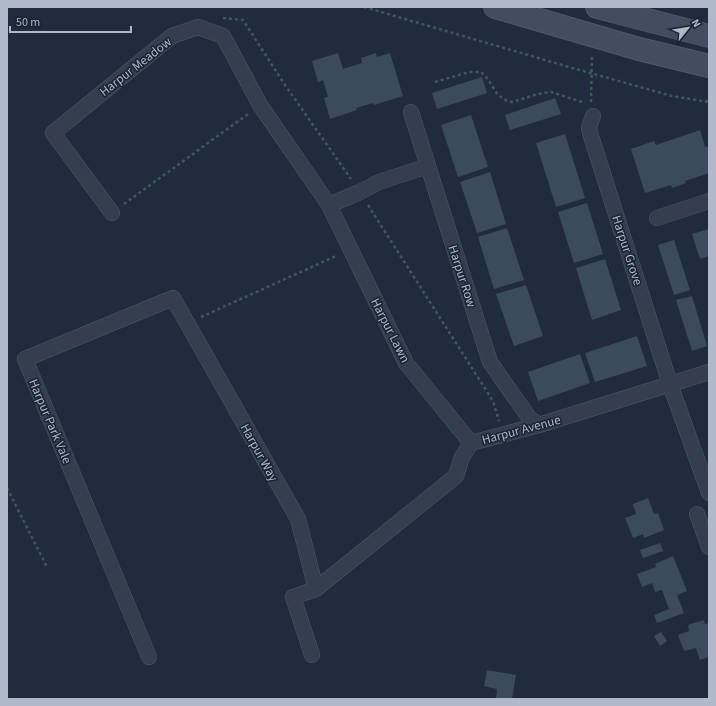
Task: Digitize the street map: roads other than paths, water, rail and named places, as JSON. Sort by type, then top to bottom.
[{"type":"main road","points":[[495,7],[639,49],[709,66]]},
{"type":"main road","points":[[597,7],[709,36]]},
{"type":"street","name":"Harpur Meadow","points":[[112,213],[53,133],[172,36],[198,27],[223,36],[260,105],[329,205]]},
{"type":"street","name":"Harpur Row","points":[[411,112],[490,362],[530,419],[539,425]]},
{"type":"street","name":"Harpur Grove","points":[[593,116],[589,128],[591,136],[670,384],[709,493]]},
{"type":"street","points":[[329,205],[379,182],[428,166]]},
{"type":"street","points":[[656,218],[709,201]]},
{"type":"street","name":"Harpur Lawn","points":[[329,205],[406,363],[471,443]]},
{"type":"street","name":"Harpur Park Vale","points":[[149,657],[25,359],[173,298],[187,323]]},
{"type":"street","name":"Harpur Way","points":[[187,323],[298,519],[316,589]]},
{"type":"street","name":"Harpur Avenue","points":[[316,589],[456,476],[462,457],[471,443],[539,425],[709,372]]},
{"type":"street","points":[[697,514],[709,547]]},
{"type":"street","points":[[312,656],[293,596],[316,589]]}]
